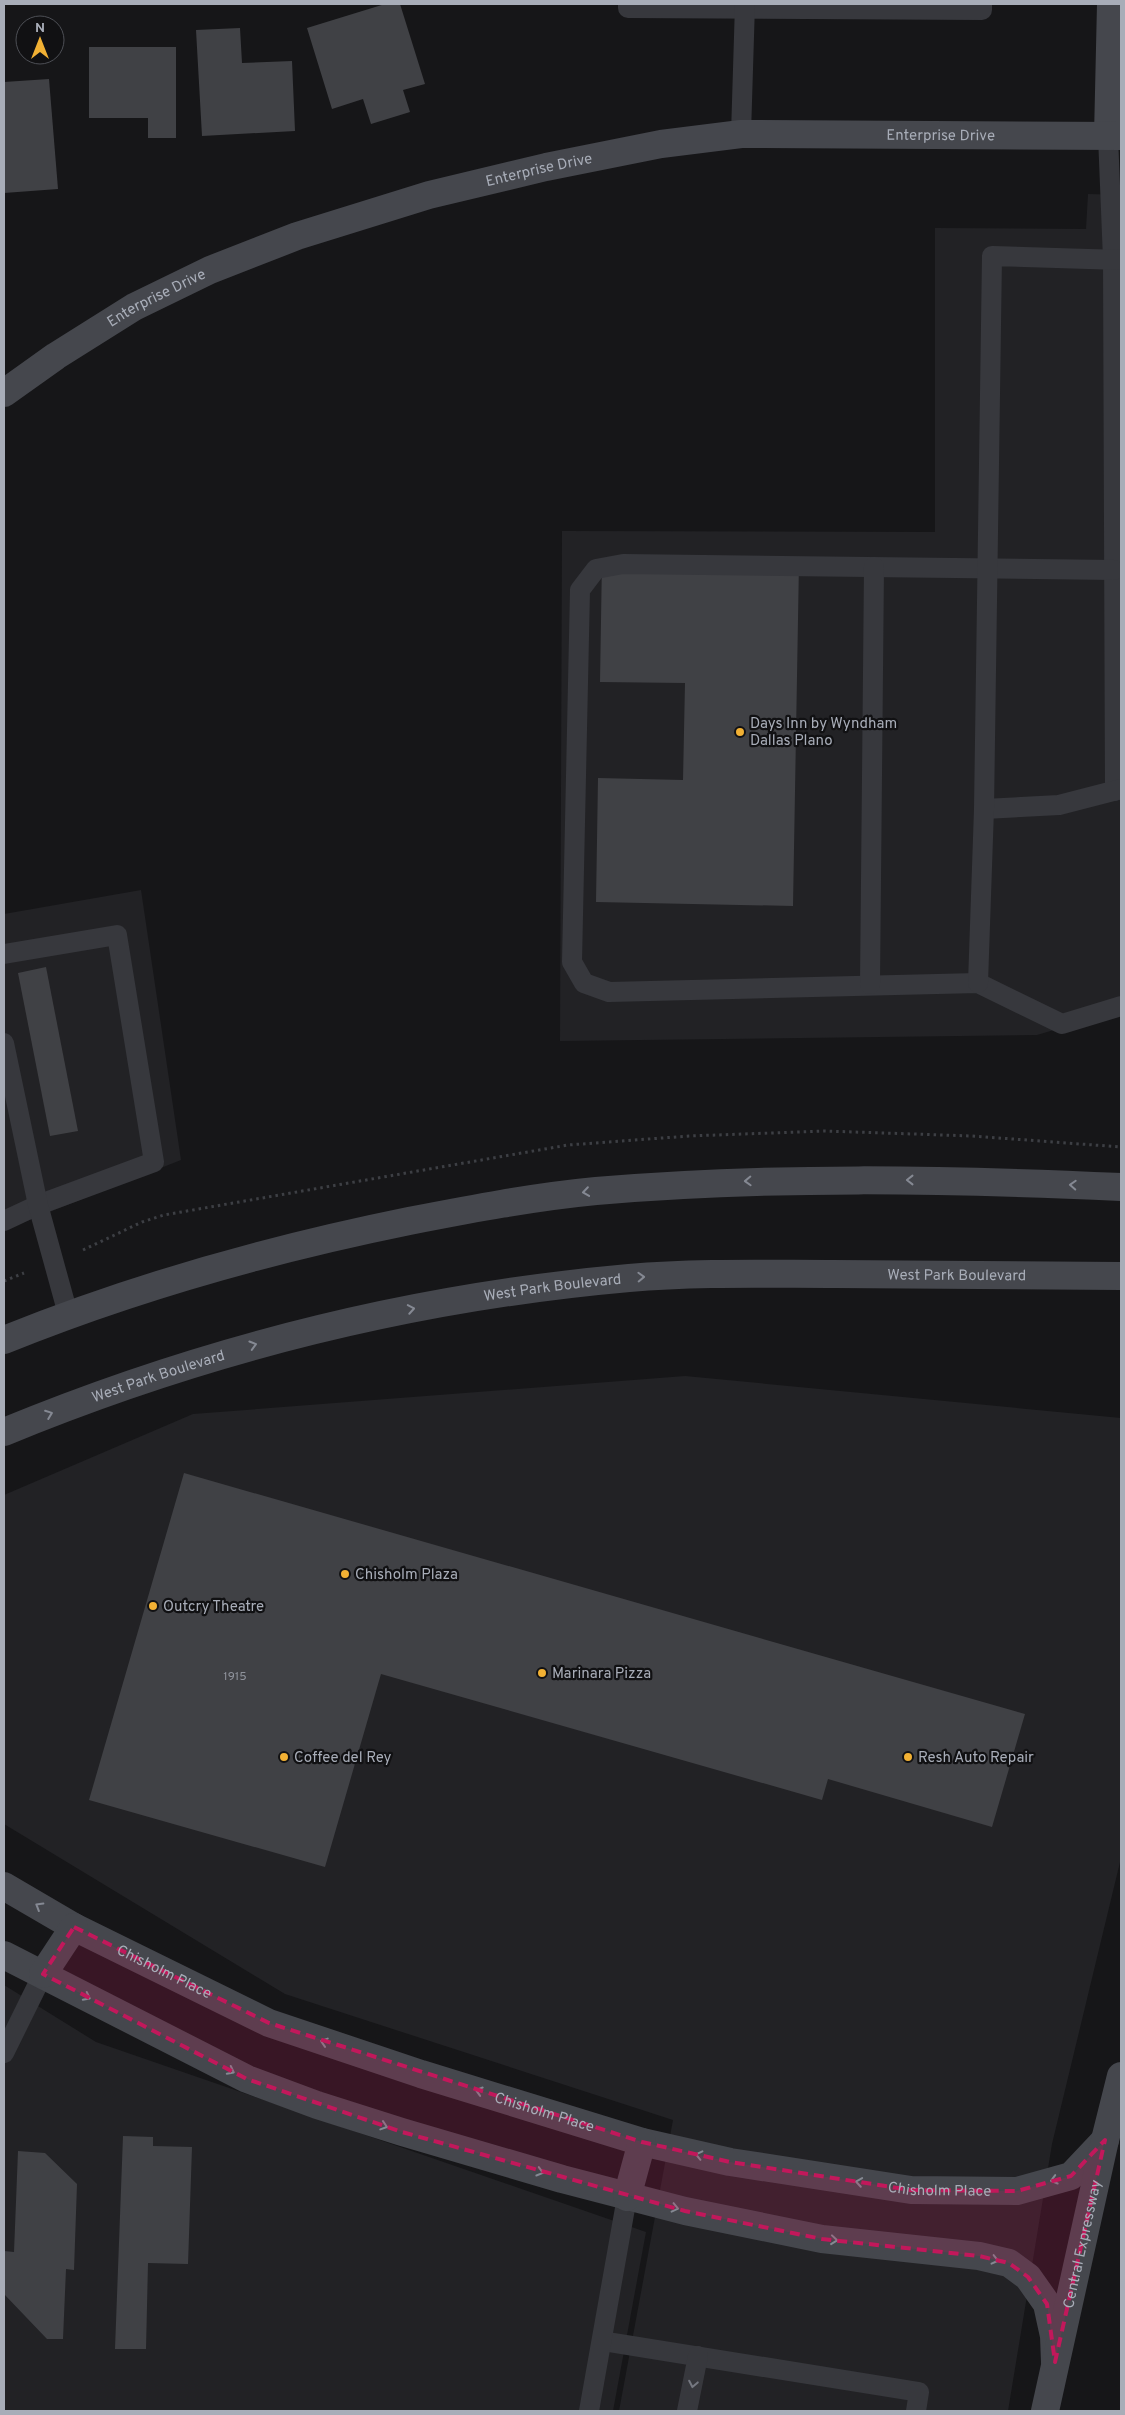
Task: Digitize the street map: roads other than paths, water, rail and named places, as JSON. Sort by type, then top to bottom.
[{"type":"street","points":[[1111,4],[1115,136]]},
{"type":"street","name":"Enterprise Drive","points":[[4,393],[56,356],[134,307],[210,270],[297,236],[429,196],[546,166],[662,144],[741,134],[786,132],[1115,136]]},
{"type":"street","points":[[4,1340],[68,1314],[224,1264],[353,1232],[470,1209],[593,1191],[756,1181],[971,1180],[1121,1187]]},
{"type":"street","name":"West Park Boulevard","points":[[4,1432],[136,1381],[257,1344],[395,1312],[519,1290],[631,1278],[736,1274],[1121,1276]]},
{"type":"street","name":"Chisholm Place","points":[[4,1886],[74,1927],[269,2023],[421,2074],[642,2142],[730,2162],[911,2190],[1017,2191],[1071,2176],[1105,2140]]},
{"type":"street","points":[[43,1974],[74,1927]]},
{"type":"street","points":[[4,1955],[247,2079],[317,2105],[402,2132],[627,2197],[822,2239],[979,2256],[1009,2263],[1028,2277],[1047,2304],[1054,2336],[1055,2362]]},
{"type":"street","name":"Central Expressway","points":[[1045,2411],[1121,2076]]},
{"type":"street","points":[[627,2197],[642,2142]]},
{"type":"lane","points":[[628,4],[628,8],[745,6],[982,10],[982,4]]},
{"type":"lane","points":[[741,134],[745,6]]},
{"type":"lane","points":[[984,809],[1059,805],[1118,790],[1114,570],[1117,260],[1115,136]]},
{"type":"lane","points":[[978,983],[984,809],[992,256],[1117,260]]},
{"type":"lane","points":[[1114,570],[624,564],[596,569],[580,590],[572,962],[584,983],[609,992],[870,984],[978,983],[1062,1024],[1121,1006]]},
{"type":"lane","points":[[870,984],[874,567]]},
{"type":"lane","points":[[4,954],[117,935],[154,1162],[38,1206],[4,1222]]},
{"type":"lane","points":[[4,1043],[38,1206],[68,1314]]},
{"type":"lane","points":[[4,2053],[43,1974]]},
{"type":"lane","points":[[589,2411],[627,2197]]},
{"type":"lane","points":[[602,2341],[919,2392],[916,2411]]},
{"type":"lane","points":[[688,2411],[698,2356]]},
{"type":"place","name":"Days Inn by Wyndham Dallas Plano","points":[[740,732]]},
{"type":"place","name":"Chisholm Plaza","points":[[345,1574]]},
{"type":"place","name":"Outcry Theatre","points":[[153,1606]]},
{"type":"place","name":"Marinara Pizza","points":[[542,1673]]},
{"type":"place","name":"Coffee del Rey","points":[[284,1757]]},
{"type":"place","name":"Resh Auto Repair","points":[[908,1757]]}]
